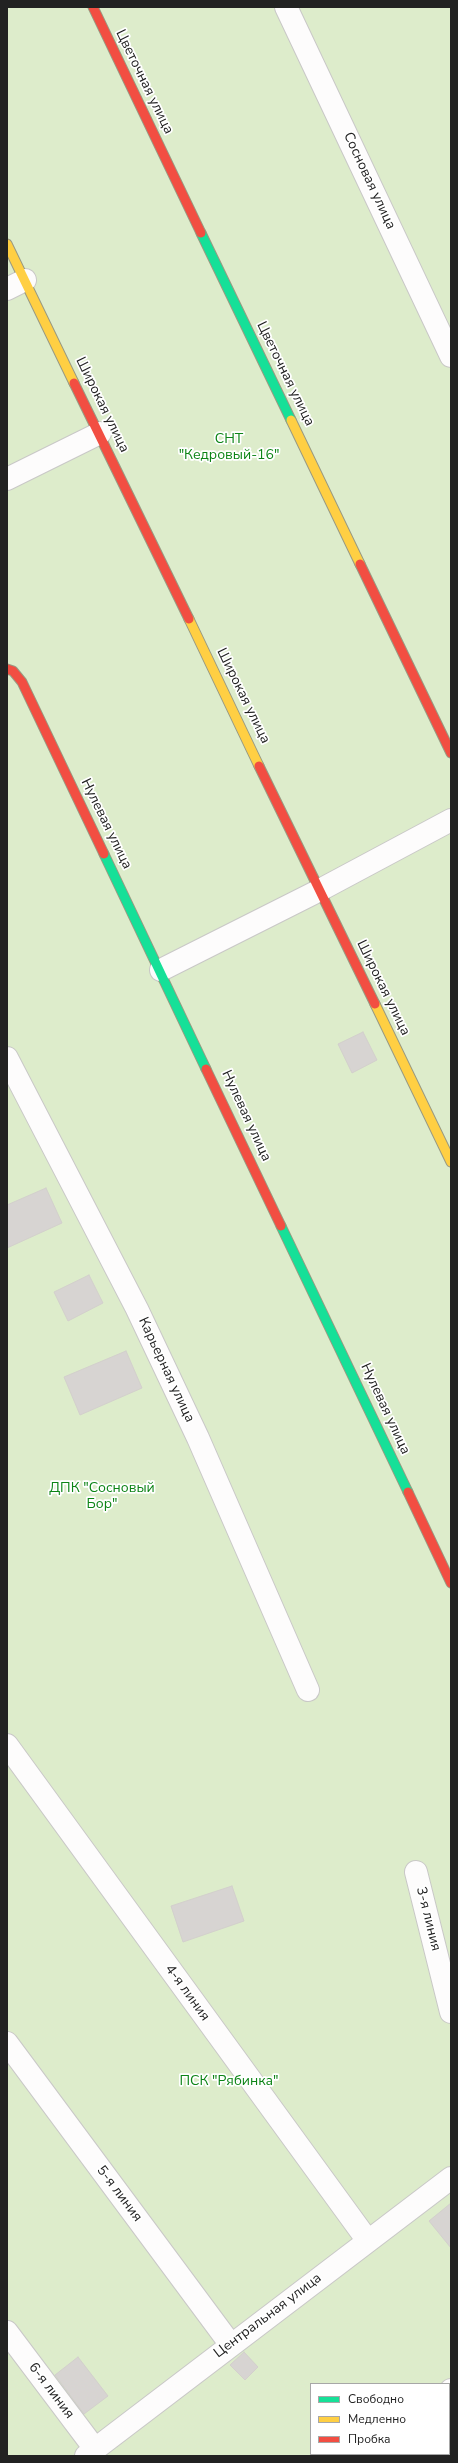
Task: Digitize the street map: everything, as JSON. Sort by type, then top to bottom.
[{"type":"street","name":"Цветочная улица","points":[[93,7],[451,753]]},
{"type":"street","name":"Сосновая улица","points":[[286,7],[451,356]]},
{"type":"street","name":"Широкая улица","points":[[7,244],[16,285],[100,433],[451,1162]]},
{"type":"street","points":[[7,479],[100,433]]},
{"type":"street","name":"Нулевая улица","points":[[7,669],[13,671],[22,682],[161,970],[451,1582]]},
{"type":"street","points":[[161,970],[320,890],[451,820]]},
{"type":"street","name":"Карьерная улица","points":[[7,1058],[140,1316],[198,1438],[308,1690]]},
{"type":"street","name":"4-я линия","points":[[7,1745],[368,2241]]},
{"type":"street","name":"3-я линия","points":[[416,1872],[451,2012]]},
{"type":"street","name":"5-я линия","points":[[7,2043],[231,2344]]},
{"type":"street","name":"Центральная улица","points":[[90,2453],[231,2344],[451,2178]]},
{"type":"street","name":"6-я линия","points":[[7,2332],[90,2453]]},
{"type":"green space","points":[[7,7],[451,7],[451,2456],[7,2456]]},
{"type":"building","points":[[363,1032],[377,1060],[352,1073],[338,1044]]},
{"type":"building","points":[[46,1188],[62,1223],[7,1248],[7,1205]]},
{"type":"building","points":[[89,1275],[103,1303],[68,1321],[54,1292]]},
{"type":"building","points":[[126,1351],[142,1388],[80,1415],[64,1377]]},
{"type":"building","points":[[232,1886],[244,1921],[183,1942],[171,1906]]},
{"type":"building","points":[[451,2203],[451,2248],[429,2221]]},
{"type":"building","points":[[244,2352],[258,2367],[245,2380],[230,2365]]},
{"type":"building","points":[[78,2357],[108,2396],[84,2414],[55,2375]]},
{"type":"traffic: fast","points":[[201,233],[291,420]]},
{"type":"traffic: fast","points":[[104,854],[206,1069]]},
{"type":"traffic: fast","points":[[281,1226],[408,1492]]},
{"type":"traffic: slow","points":[[7,244],[74,383]]},
{"type":"traffic: slow","points":[[291,420],[360,564]]},
{"type":"traffic: slow","points":[[189,619],[259,766]]},
{"type":"traffic: slow","points":[[375,1004],[451,1162]]},
{"type":"traffic: jam","points":[[93,7],[201,233]]},
{"type":"traffic: jam","points":[[74,383],[189,619]]},
{"type":"traffic: jam","points":[[360,564],[451,753]]},
{"type":"traffic: jam","points":[[7,669],[13,671],[22,682],[104,854]]},
{"type":"traffic: jam","points":[[259,766],[375,1004]]},
{"type":"traffic: jam","points":[[206,1069],[281,1226]]},
{"type":"traffic: jam","points":[[408,1492],[451,1583]]},
{"type":"park label","name":"СНТ \"Кедровый-16\"","points":[[229,448]]},
{"type":"park label","name":"ДПК \"Сосновый Бор\"","points":[[102,1498]]},
{"type":"park label","name":"ПСК \"Рябинка\"","points":[[229,2082]]}]
